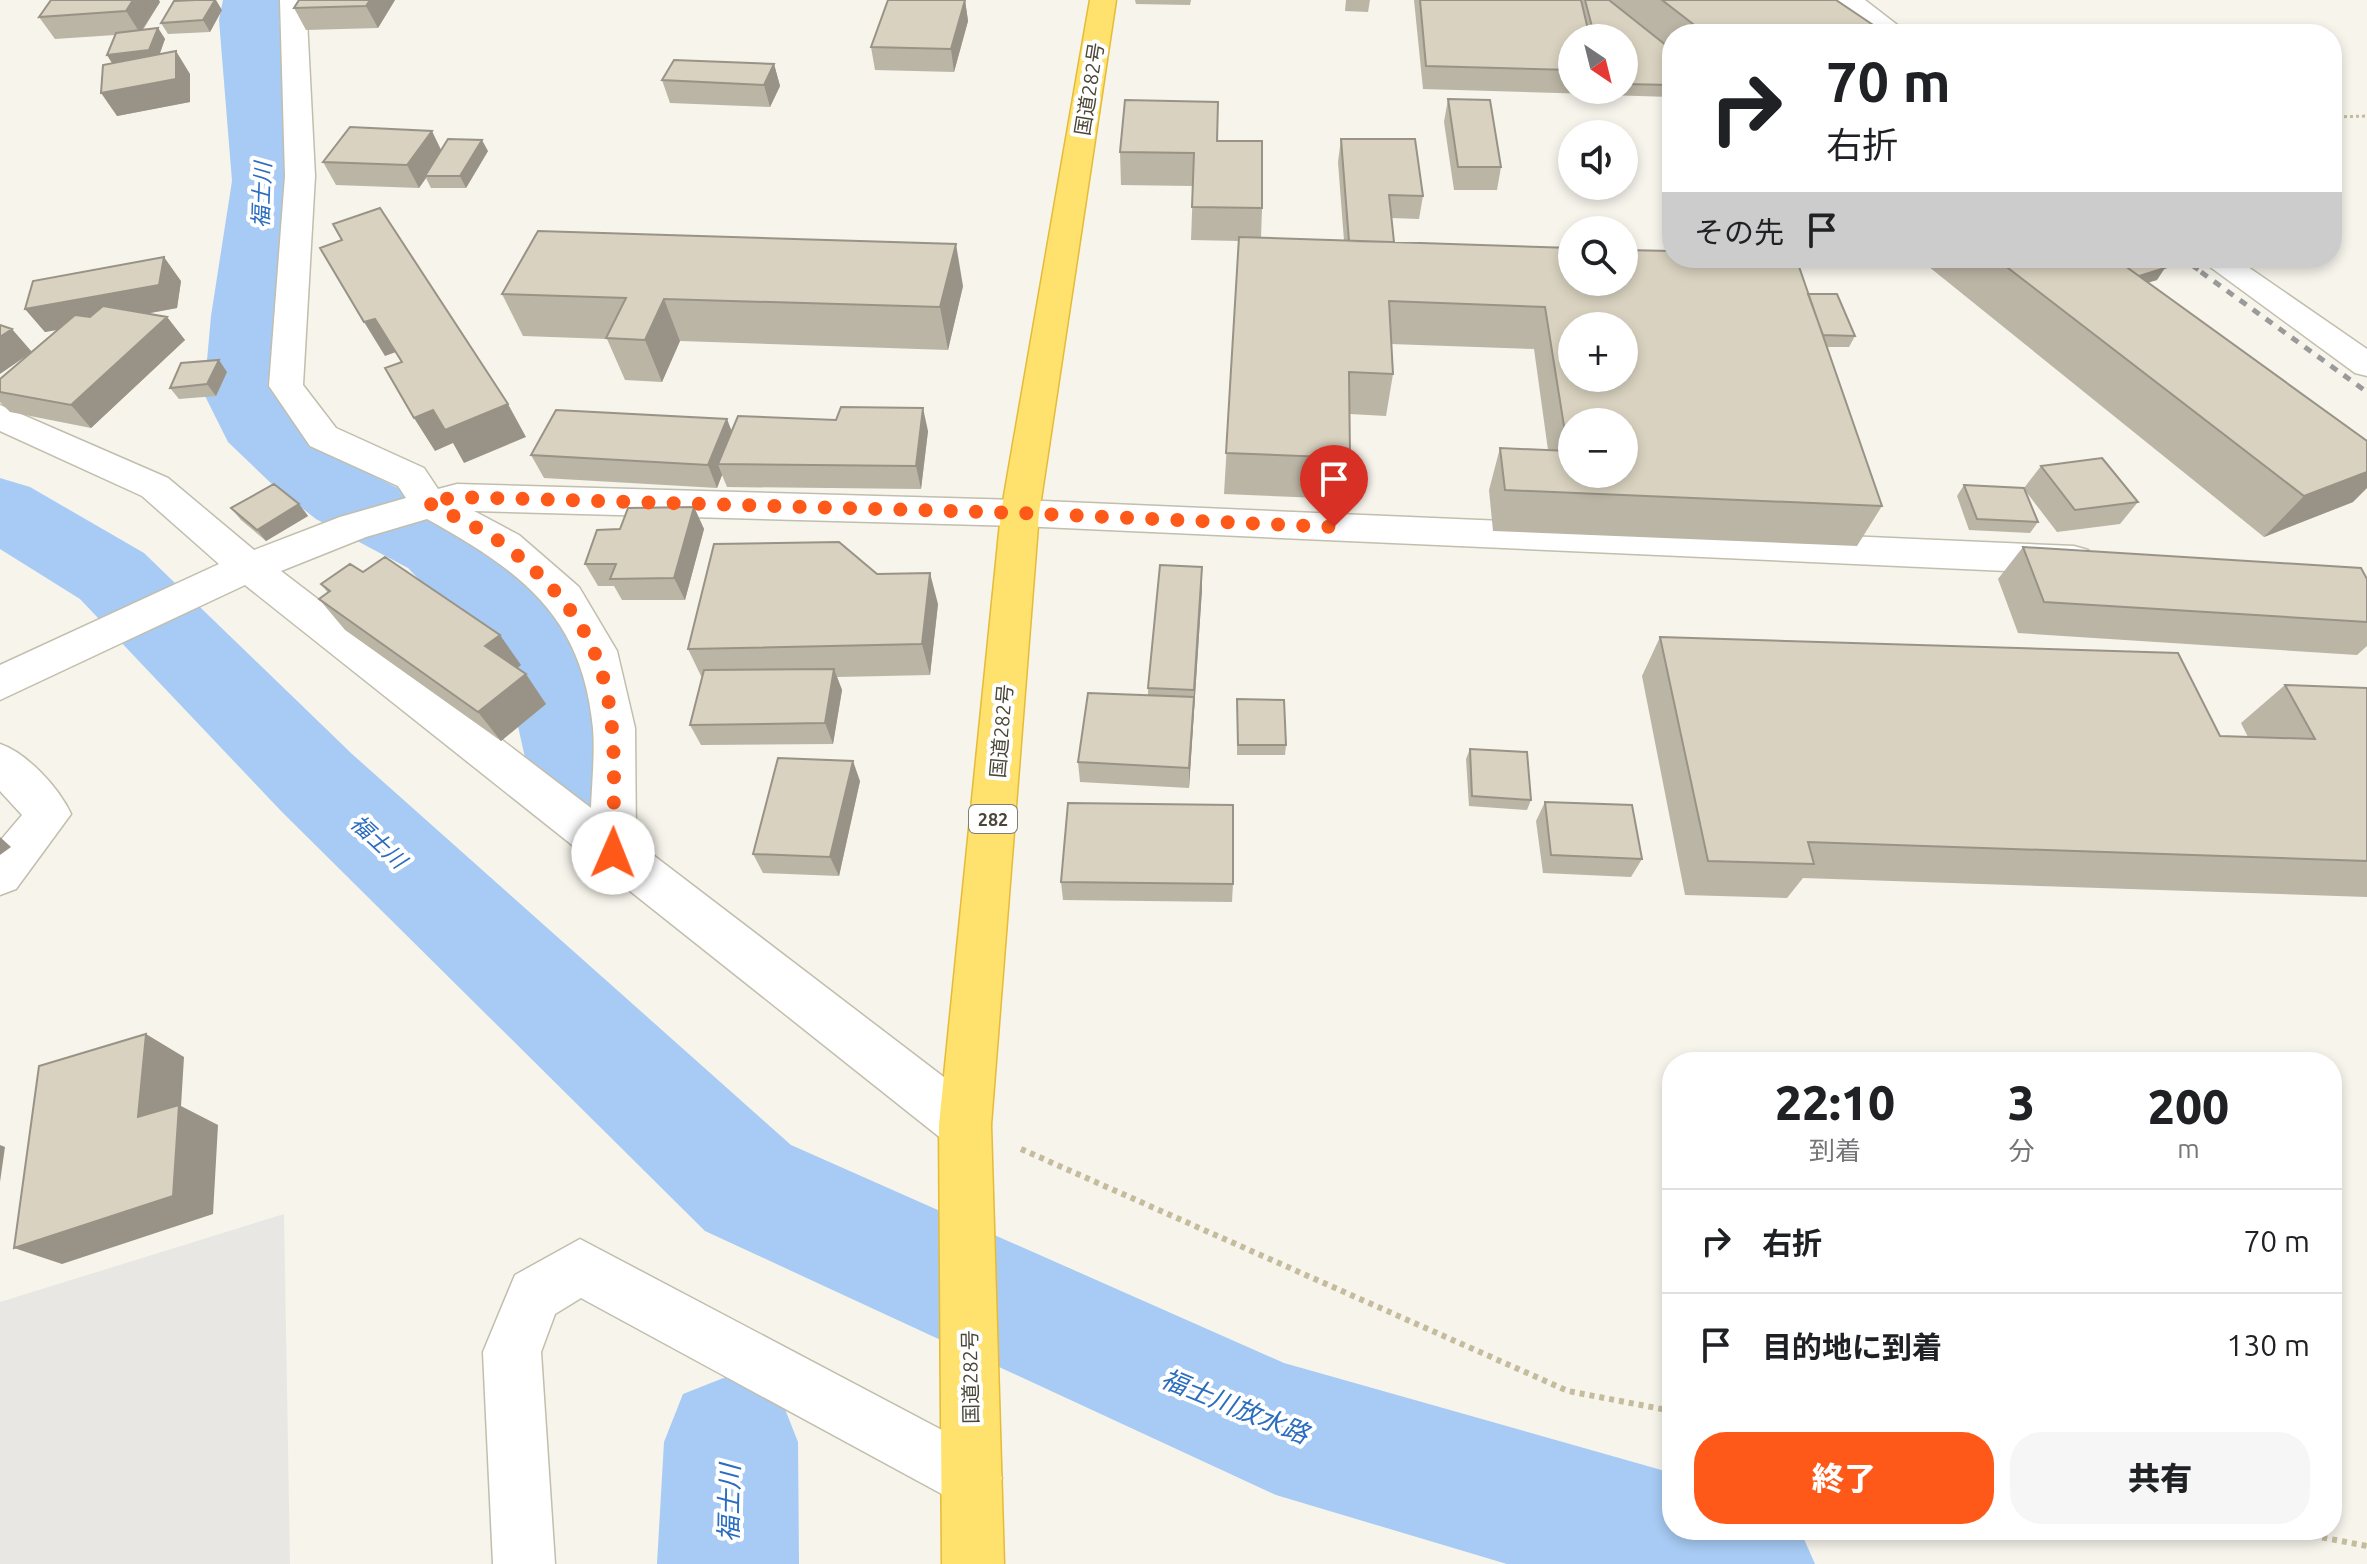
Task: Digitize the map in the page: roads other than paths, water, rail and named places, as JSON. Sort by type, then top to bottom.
[{"type":"highway","name":"国道282号","points":[[973,1564],[965,1125],[1020,513],[1103,0]]},
{"type":"street","points":[[293,0],[300,176],[286,386],[323,437],[411,477],[416,506]]},
{"type":"street","points":[[1848,0],[1882,24]]},
{"type":"street","points":[[2228,268],[2367,365]]},
{"type":"street","points":[[0,417],[155,487],[231,575],[613,853],[965,1125]]},
{"type":"street","points":[[5,682],[231,575],[353,527],[416,506],[457,497],[1020,513],[2114,561]]},
{"type":"street","points":[[416,506],[505,545],[565,598],[597,651],[614,728],[613,853]]},
{"type":"street","points":[[0,762],[49,814],[0,875]]},
{"type":"street","points":[[524,1564],[512,1352],[535,1295],[580,1267],[972,1467]]},
{"type":"waterway","name":"福士川","points":[[252,0],[249,20],[266,181],[249,316],[244,394],[257,423],[304,467],[346,498],[439,546],[507,613],[554,677],[578,771]]},
{"type":"waterway","name":"福士川放水路","points":[[0,508],[112,576],[317,783],[748,1188],[1276,1428],[1744,1564]]},
{"type":"waterway","name":"福士川","points":[[728,1564],[731,1442]]},
{"type":"railway","points":[[2195,268],[2204,274]]},
{"type":"railway","points":[[2201,272],[2367,392]]}]
